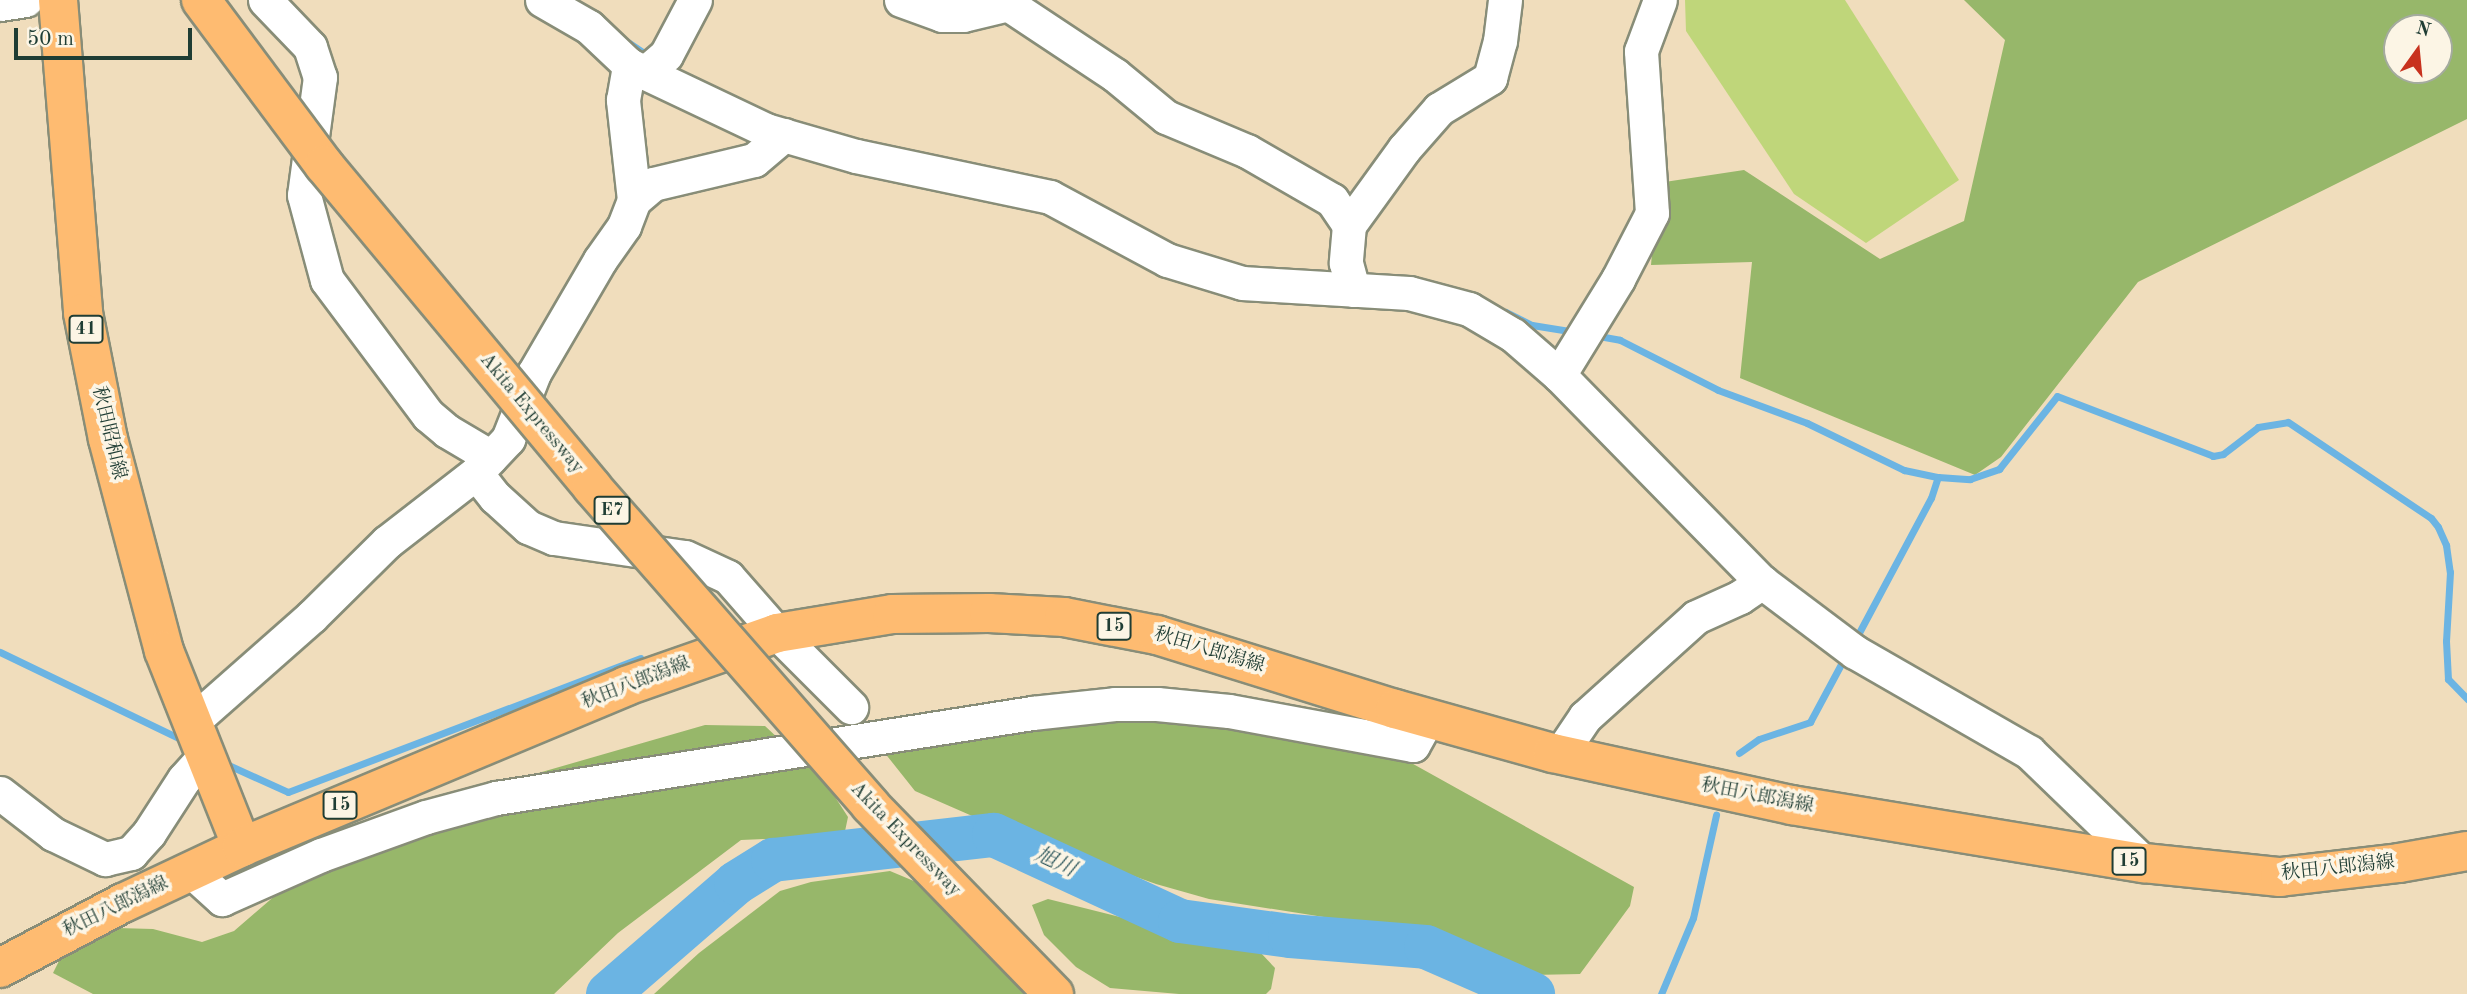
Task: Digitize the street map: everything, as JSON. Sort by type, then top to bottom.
[{"type":"main road","name":"秋田昭和線","points":[[58,0],[83,313],[118,479],[164,651],[242,847]]},
{"type":"main road","name":"Akita Expressway","points":[[201,0],[324,165],[592,487],[870,805],[1054,994]]},
{"type":"main road","name":"秋田八郎潟線","points":[[0,968],[123,903],[242,847],[626,685],[777,633],[892,614],[989,613],[1064,617],[1157,635],[1428,718],[1560,754],[1792,805],[2144,863],[2280,877],[2399,863],[2467,851]]},
{"type":"street","points":[[0,4],[26,0]]},
{"type":"street","points":[[265,0],[310,47],[320,78],[303,195],[327,279],[428,415],[484,465],[495,497],[528,527],[555,538],[685,557],[728,577],[777,633],[851,707]]},
{"type":"street","points":[[543,0],[589,26],[647,66],[766,130],[856,156],[1050,197],[1167,260],[1242,283],[1350,281],[1469,309],[1513,335],[1559,375],[1762,582],[1849,648],[2029,752],[2144,863]]},
{"type":"street","points":[[0,793],[53,834],[105,859],[131,853],[149,833],[184,779],[198,739],[311,617],[387,542],[484,465],[508,439],[534,373],[600,260],[624,226],[634,200],[623,100],[695,0]]},
{"type":"street","points":[[901,0],[942,15],[963,15],[1008,4],[1115,75],[1166,117],[1247,151],[1332,200],[1349,225],[1350,281]]},
{"type":"street","points":[[1349,225],[1404,149],[1438,109],[1490,78],[1500,40],[1505,0]]},
{"type":"street","points":[[1559,375],[1618,279],[1651,213],[1641,51],[1660,0]]},
{"type":"street","points":[[634,200],[653,184],[754,160],[784,135]]},
{"type":"street","points":[[1560,754],[1585,717],[1696,617],[1740,597],[1762,582]]},
{"type":"street","points":[[191,871],[222,899],[347,845],[426,817],[496,799],[1031,713],[1115,704],[1157,704],[1229,711],[1413,746],[1428,718]]},
{"type":"green space","points":[[1685,0],[1845,0],[1959,180],[1866,243],[1794,194],[1686,31]]},
{"type":"green space","points":[[1964,0],[2467,0],[2467,119],[2138,282],[2001,457],[1975,475],[1740,378],[1752,262],[1651,265],[1658,183],[1744,170],[1880,259],[1964,221],[2005,40]]},
{"type":"green space","points":[[1166,716],[1406,760],[1634,887],[1630,906],[1580,974],[1532,975],[1425,933],[1209,899],[1156,884],[1002,829],[915,791],[884,752],[1047,725]]},
{"type":"green space","points":[[705,725],[765,726],[826,783],[848,817],[844,836],[741,840],[618,933],[554,994],[93,994],[53,973],[62,955],[117,928],[153,929],[202,942],[234,931],[277,894],[521,778]]},
{"type":"green space","points":[[890,871],[921,884],[1015,971],[1024,994],[654,994],[699,953],[780,891],[811,882]]},
{"type":"green space","points":[[1048,899],[1260,952],[1275,968],[1271,989],[1266,994],[1179,994],[1110,988],[1076,967],[1044,935],[1032,905]]},
{"type":"waterway","points":[[626,41],[651,58]]},
{"type":"waterway","points":[[1506,312],[1532,325],[1575,332]]},
{"type":"waterway","points":[[1593,335],[1620,340],[1718,390],[1807,423],[1904,470],[1938,477],[1970,479],[1999,469],[2057,396],[2213,456],[2223,454],[2258,427],[2288,422],[2431,518],[2438,527],[2446,545],[2450,572],[2446,641],[2448,679],[2467,699]]},
{"type":"waterway","points":[[1854,642],[1931,498],[1938,477]]},
{"type":"waterway","points":[[0,652],[183,740]]},
{"type":"waterway","points":[[1739,753],[1759,739],[1810,722],[1846,655]]},
{"type":"waterway","points":[[224,763],[288,792],[640,658]]},
{"type":"waterway","points":[[1661,994],[1693,918],[1716,815]]},
{"type":"waterway","name":"旭川","points":[[608,994],[736,883],[773,860],[994,835],[1180,921],[1290,936],[1426,947],[1533,994]]}]
